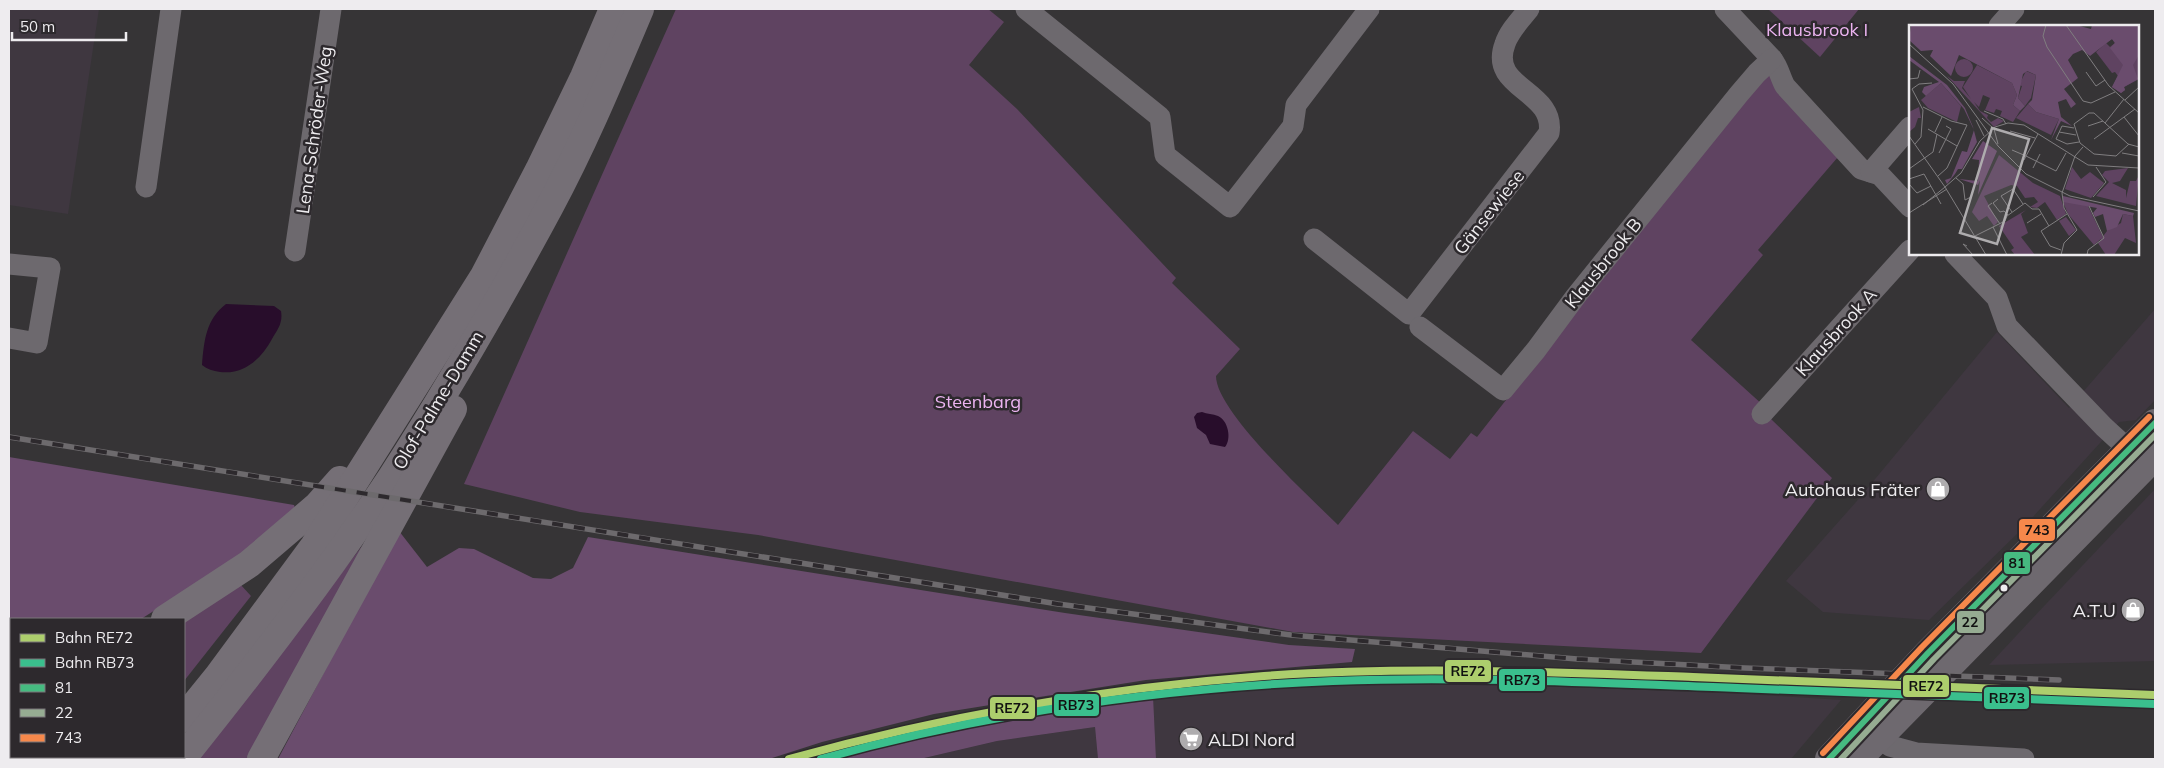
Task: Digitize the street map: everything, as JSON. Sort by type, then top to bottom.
[{"type":"highway","name":"Olof-Palme-Damm","points":[[185,717],[218,676],[314,546],[484,276],[584,78],[613,9]]},
{"type":"highway","name":"Olof-Palme-Damm","points":[[185,755],[246,680],[331,565],[391,478],[480,332],[551,205],[609,81],[640,9]]},
{"type":"highway","points":[[261,759],[422,469],[459,398],[480,332]]},
{"type":"highway","points":[[167,618],[249,564],[317,506],[390,425]]},
{"type":"main road","points":[[1858,759],[1870,731],[1928,653],[2144,457],[2155,423]]},
{"type":"main road","points":[[1829,759],[1870,731]]},
{"type":"street","points":[[146,187],[172,9]]},
{"type":"street","name":"Lena-Schröder-Weg","points":[[296,251],[332,9]]},
{"type":"street","points":[[1026,9],[1160,117],[1165,155],[1230,207],[1293,126],[1296,105],[1368,9]]},
{"type":"street","name":"Gänsewiese","points":[[1314,239],[1409,314],[1550,133],[1549,115],[1543,106],[1511,79],[1503,62],[1504,44],[1529,9]]},
{"type":"street","points":[[1725,9],[1777,65],[1781,80],[1785,86],[1861,169],[1880,175],[1909,206]]},
{"type":"street","points":[[2000,25],[2014,9]]},
{"type":"street","name":"Klausbrook B","points":[[1420,327],[1503,390],[1576,296],[1739,94],[1772,59]]},
{"type":"street","points":[[1870,172],[1909,128]]},
{"type":"street","name":"Klausbrook A","points":[[1762,414],[1909,251]]},
{"type":"street","points":[[1956,255],[1997,298],[2007,326],[2104,427],[2144,457]]},
{"type":"street","points":[[9,264],[50,268],[37,343],[9,338]]},
{"type":"street","points":[[1870,731],[1890,746],[1916,753],[2024,759]]},
{"type":"shaded area","points":[[9,9],[99,9],[68,214],[9,205]]},
{"type":"shaded area","points":[[226,304],[274,306],[281,311],[281,322],[263,353],[251,364],[237,371],[220,372],[202,365],[207,331],[214,316]]},
{"type":"shaded area","points":[[2155,309],[2155,400],[2136,420],[2119,422],[2021,530],[1929,620],[1823,612],[1786,581],[1856,502],[1997,332],[2069,408]]},
{"type":"shaded area","points":[[1202,412],[1218,416],[1224,421],[1228,430],[1228,439],[1225,447],[1210,444],[1206,435],[1197,428],[1194,417],[1197,413]]},
{"type":"shaded area","points":[[9,457],[294,505],[296,511],[241,556],[143,618],[10,618],[9,698]]},
{"type":"shaded area","points":[[2155,489],[2155,661],[1989,665],[2029,622]]},
{"type":"shaded area","points":[[399,531],[427,567],[459,548],[474,549],[533,578],[551,579],[573,568],[588,537],[1065,613],[1289,645],[1355,649],[1352,662],[1146,680],[934,714],[822,742],[769,759],[278,759]]},
{"type":"shaded area","points":[[1381,679],[1744,694],[1841,700],[1791,759],[1156,759],[1153,695]]},
{"type":"shaded area","points":[[1153,695],[1156,759],[1098,759],[1095,727],[997,741],[920,759],[824,759],[915,733],[1006,716]]},
{"type":"shaded area","points":[[1095,727],[1098,759],[920,759],[997,741]]},
{"type":"green space","name":"Steenbarg","points":[[676,9],[988,9],[1004,22],[969,65],[1017,109],[1176,278],[1172,283],[1240,349],[1216,376],[1220,392],[1231,411],[1247,432],[1338,525],[1413,431],[1450,459],[1471,433],[1477,437],[1772,61],[1844,150],[1758,250],[1763,255],[1691,340],[1774,415],[1771,419],[1832,478],[1701,653],[1293,632],[758,535],[580,512],[464,484]]},
{"type":"green space","name":"Klausbrook I","points":[[1768,9],[1859,9],[1820,57]]},
{"type":"green space","points":[[362,546],[360,556],[247,759],[198,759]]},
{"type":"green space","points":[[240,584],[251,596],[185,680],[185,619]]},
{"type":"railway","points":[[9,437],[1058,604],[1291,635],[1577,659],[1745,668],[2059,680]]},
{"type":"rail line","name":"RE72","points":[[789,759],[965,717],[1084,696],[1204,681],[1318,673],[1371,671],[1532,672],[2155,695]]},
{"type":"rail line","name":"RB73","points":[[821,759],[947,728],[1075,705],[1268,684],[1333,681],[1434,679],[1535,681],[2155,704]]},
{"type":"transit line","name":"743","points":[[1823,753],[1922,647],[2149,417]]},
{"type":"transit line","name":"81","points":[[1829,759],[1928,653],[2155,423]]},
{"type":"transit line","name":"22","points":[[1841,759],[1934,659],[2155,435]]},
{"type":"place","name":"Autohaus Fräter","points":[[1938,489]]},
{"type":"place","name":"A.T.U","points":[[2133,610]]},
{"type":"place","name":"ALDI Nord","points":[[1191,739]]}]
